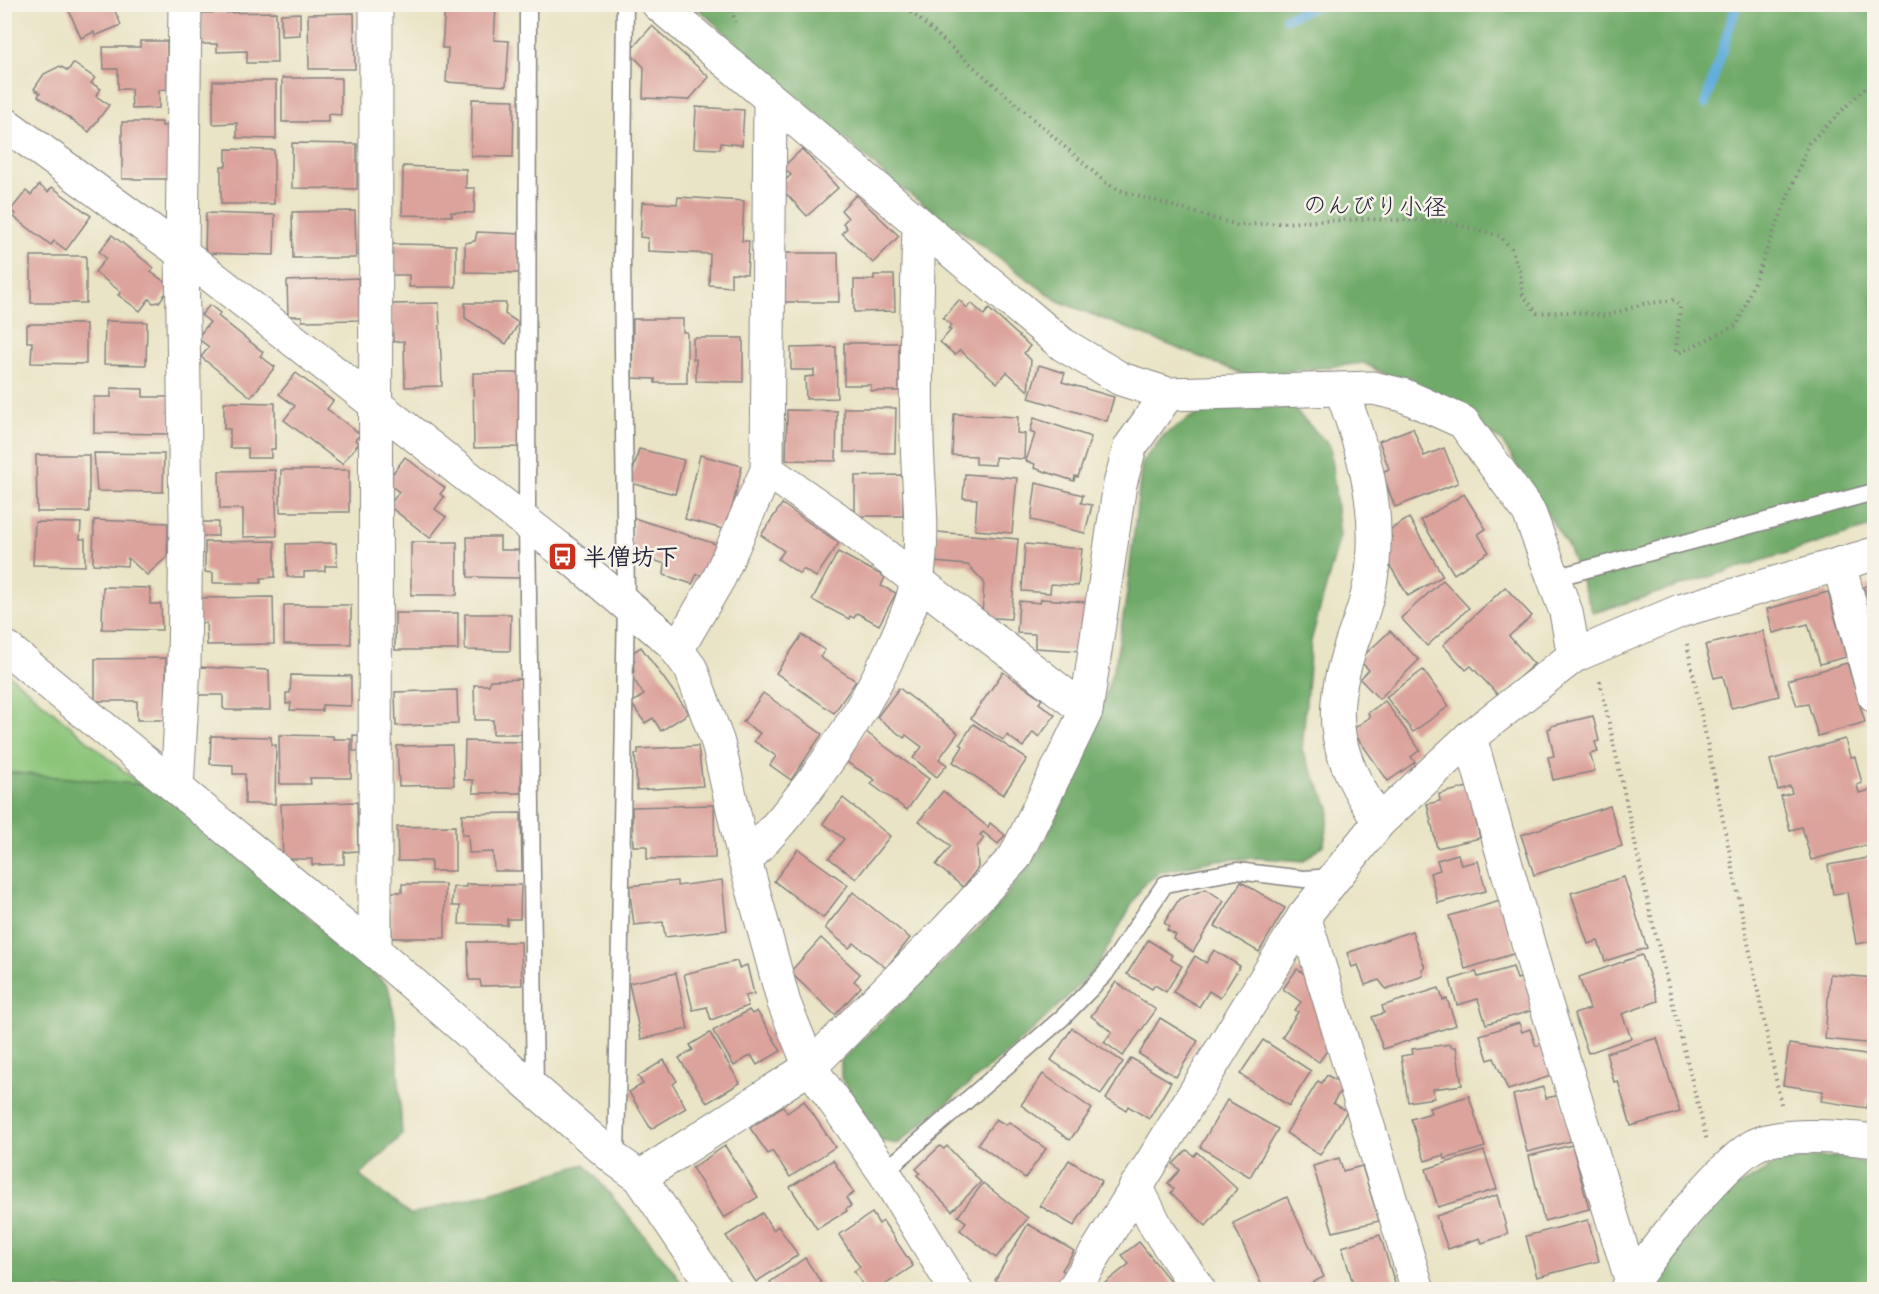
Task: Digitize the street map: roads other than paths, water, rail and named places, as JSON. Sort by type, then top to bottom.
[{"type":"street","points":[[177,788],[184,665],[186,519],[182,253],[185,4]]},
{"type":"street","points":[[375,951],[376,4]]},
{"type":"street","points":[[658,4],[770,101],[1062,345],[1121,379],[1168,394],[1373,388],[1403,395],[1463,422],[1529,512],[1583,652]]},
{"type":"street","points":[[677,650],[719,578],[767,470],[770,101]]},
{"type":"street","points":[[4,123],[182,253],[626,602],[677,650],[691,669],[718,743],[746,861],[784,1003],[810,1067],[884,1172],[956,1290]]},
{"type":"street","points":[[746,861],[781,824],[827,762],[855,718],[884,666],[905,618],[917,581],[921,527],[917,441],[919,225]]},
{"type":"street","points":[[1341,389],[1364,450],[1374,519],[1373,564],[1363,612],[1338,687],[1337,735],[1354,782],[1379,822]]},
{"type":"street","points":[[628,1168],[810,1067],[946,931],[1015,857],[1086,711],[1120,484],[1130,447],[1168,394]]},
{"type":"street","points":[[767,470],[836,518],[1086,711]]},
{"type":"street","points":[[1073,1290],[1304,916],[1339,876],[1379,822],[1470,737],[1583,652],[1680,611],[1875,554]]},
{"type":"street","points":[[1839,564],[1875,695]]},
{"type":"street","points":[[4,646],[375,951],[628,1168],[716,1290]]},
{"type":"street","points":[[1470,737],[1540,986],[1630,1286]]},
{"type":"street","points":[[1304,916],[1418,1290]]},
{"type":"street","points":[[1630,1286],[1717,1179],[1753,1147],[1788,1138],[1835,1136],[1875,1141]]},
{"type":"street","points":[[1136,1186],[1157,1228],[1199,1290]]},
{"type":"lane","points":[[528,4],[527,524],[535,1089]]},
{"type":"lane","points":[[625,4],[622,261],[628,1168]]},
{"type":"lane","points":[[1554,578],[1875,492]]},
{"type":"lane","points":[[884,1172],[1062,1018],[1105,974],[1165,884],[1237,871],[1304,879],[1339,876]]},
{"type":"waterway","points":[[1286,18],[1319,4]]},
{"type":"waterway","points":[[1705,104],[1737,4]]},
{"type":"place","name":"半僧坊下","points":[[562,557]]}]
